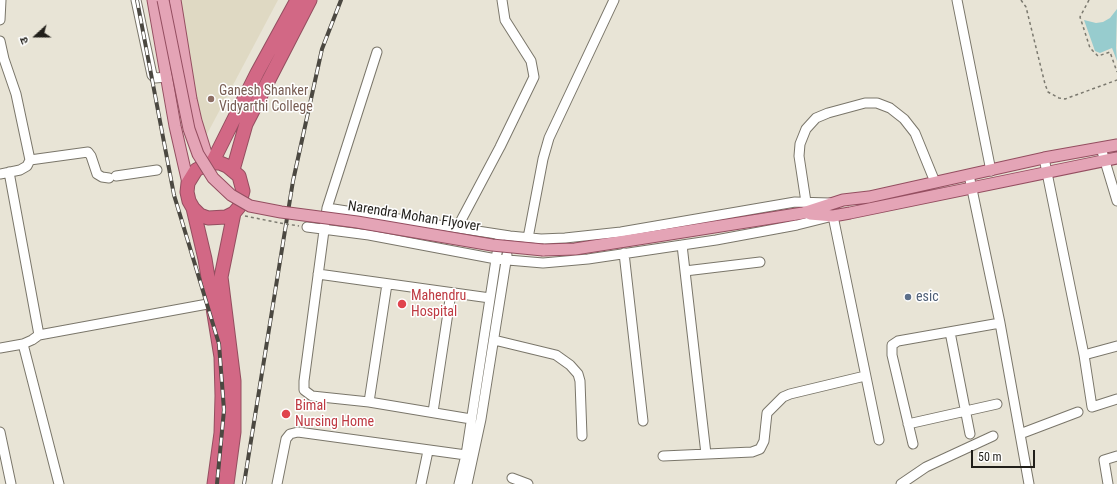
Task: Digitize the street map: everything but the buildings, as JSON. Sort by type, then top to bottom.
[{"type":"highway","points":[[211,163],[257,73],[297,0]]},
{"type":"highway","points":[[233,170],[246,124],[310,0]]},
{"type":"highway","points":[[214,484],[221,433],[221,357],[213,303],[193,208],[188,196],[188,183],[196,170],[211,163],[227,166],[233,170],[240,179],[243,191],[242,199],[234,213],[221,276],[234,381],[234,432],[226,484]]},
{"type":"highway","points":[[193,208],[200,215],[208,218],[217,219],[234,213]]},
{"type":"main road","points":[[153,0],[175,126],[188,183]]},
{"type":"main road","name":"Narendra Mohan Flyover","points":[[163,0],[189,128],[198,154],[213,178],[231,195],[250,206],[280,212],[357,222],[492,245],[543,250],[589,247],[803,213],[836,203],[991,171],[1044,158],[1117,145]]},
{"type":"main road","points":[[175,0],[191,99],[196,121],[211,163]]},
{"type":"main road","name":"Narendra Mohan Flyover","points":[[803,213],[833,216],[1117,158]]},
{"type":"street","points":[[0,20],[1,0]]},
{"type":"street","points":[[136,0],[152,75],[155,78],[167,78]]},
{"type":"street","points":[[457,228],[500,147],[534,77],[531,61],[505,20],[502,0]]},
{"type":"street","points":[[528,238],[543,159],[549,138],[614,0]]},
{"type":"street","points":[[957,0],[991,171]]},
{"type":"street","points":[[0,41],[4,59],[16,94],[30,160],[27,166],[4,173],[38,335]]},
{"type":"street","points":[[377,52],[327,208],[304,390],[312,396],[369,402],[471,419]]},
{"type":"street","points":[[806,202],[799,156],[800,144],[806,129],[816,118],[828,113],[865,103],[877,103],[890,108],[904,119],[915,133],[935,182]]},
{"type":"street","points":[[1101,148],[1117,201]]},
{"type":"street","points":[[30,160],[88,152],[92,156],[99,176],[112,177],[157,170]]},
{"type":"street","points":[[1044,158],[1084,355],[1092,407],[1117,400]]},
{"type":"street","points":[[969,175],[1000,323],[1029,484]]},
{"type":"street","points":[[327,208],[510,236],[528,238],[565,238],[621,232],[795,202],[836,203]]},
{"type":"street","points":[[303,226],[369,235],[507,260],[543,263],[682,245],[797,225],[833,216],[878,440]]},
{"type":"street","points":[[459,484],[466,455],[499,234]]},
{"type":"street","points":[[467,484],[481,419],[510,236]]},
{"type":"street","points":[[682,245],[706,454]]},
{"type":"street","points":[[624,253],[643,421]]},
{"type":"street","points":[[685,271],[760,262]]},
{"type":"street","points":[[318,274],[490,298]]},
{"type":"street","points":[[369,402],[387,284]]},
{"type":"street","points":[[433,412],[452,292]]},
{"type":"street","points":[[0,348],[23,344],[32,340],[38,335],[213,303]]},
{"type":"street","points":[[913,444],[892,355],[892,345],[898,341],[1000,323]]},
{"type":"street","points":[[950,332],[970,434]]},
{"type":"street","points":[[494,340],[556,355],[578,374],[580,381],[582,436]]},
{"type":"street","points":[[23,344],[59,484]]},
{"type":"street","points":[[1084,355],[1117,346]]},
{"type":"street","points":[[663,456],[752,452],[760,449],[764,441],[767,413],[783,397],[866,376]]},
{"type":"street","points":[[908,424],[996,404]]},
{"type":"street","points":[[1020,434],[1078,412]]},
{"type":"street","points":[[277,484],[286,439],[290,434],[298,432],[466,455]]},
{"type":"street","points":[[901,484],[926,467],[992,436]]},
{"type":"street","points":[[1,438],[11,484]]},
{"type":"street","points":[[421,484],[428,451]]},
{"type":"street","points":[[1108,484],[1104,460],[1117,456]]},
{"type":"street","points":[[512,478],[528,484]]},
{"type":"path","points":[[1021,0],[1026,7],[1048,92],[1059,98],[1065,99],[1117,80]]},
{"type":"path","points":[[1089,0],[1080,17],[1090,48],[1098,56],[1110,52],[1117,72]]},
{"type":"path","points":[[234,213],[256,219],[303,226]]},
{"type":"shaded area","name":"Ganesh Shanker Vidyarthi College","points":[[178,0],[278,0],[206,136],[188,61]]},
{"type":"water","points":[[1117,9],[1117,61],[1112,48],[1100,53],[1095,51],[1084,20],[1096,23],[1103,22],[1110,18]]},
{"type":"railway","points":[[137,0],[174,195],[219,344],[224,410],[217,484]]},
{"type":"railway","points":[[244,484],[293,181],[322,49],[341,0]]},
{"type":"place","name":"Ganesh Shanker Vidyarthi College","points":[[211,99]]},
{"type":"place","name":"esic","points":[[908,297]]},
{"type":"place","name":"Mahendru Hospital","points":[[402,304]]},
{"type":"place","name":"Bimal Nursing Home","points":[[286,414]]}]
